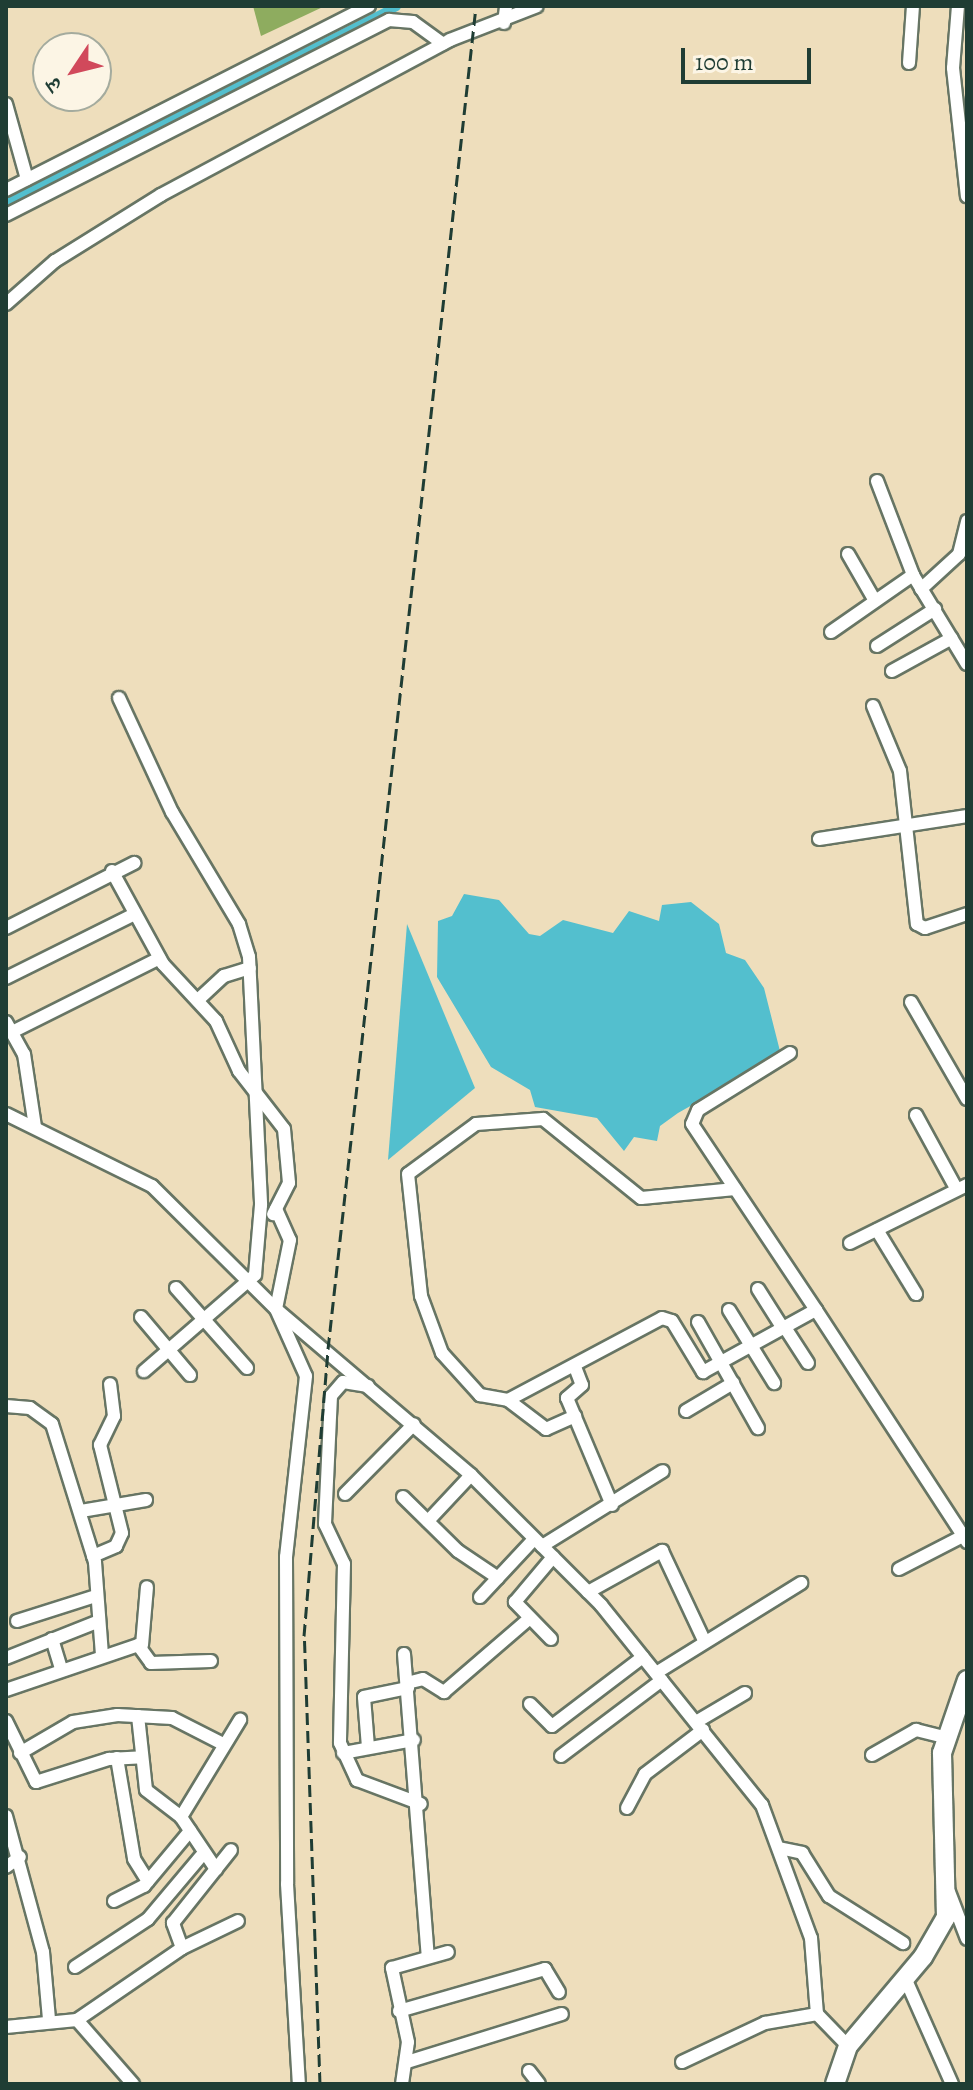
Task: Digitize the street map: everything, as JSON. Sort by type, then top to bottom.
[{"type":"highway","points":[[835,2084],[848,2046],[937,1938],[958,1900],[941,1771],[947,1738],[967,1680]]},
{"type":"street","points":[[6,190],[369,6]]},
{"type":"street","points":[[504,23],[506,6]]},
{"type":"street","points":[[6,304],[110,224],[443,44],[504,23],[537,6]]},
{"type":"street","points":[[909,63],[913,6]]},
{"type":"street","points":[[958,6],[953,68],[967,196]]},
{"type":"street","points":[[6,215],[389,20],[413,22],[443,44]]},
{"type":"street","points":[[6,104],[27,179]]},
{"type":"street","points":[[877,481],[913,575],[958,639],[967,663]]},
{"type":"street","points":[[921,589],[959,554],[967,521]]},
{"type":"street","points":[[848,554],[875,601]]},
{"type":"street","points":[[831,632],[913,575]]},
{"type":"street","points":[[877,646],[935,609]]},
{"type":"street","points":[[892,671],[958,639]]},
{"type":"street","points":[[119,698],[172,812],[239,924],[250,968],[260,1228],[250,1282],[144,1371]]},
{"type":"street","points":[[873,706],[900,771],[910,823],[917,924],[925,928],[967,914]]},
{"type":"street","points":[[819,839],[967,816]]},
{"type":"street","points":[[6,928],[112,871],[134,863]]},
{"type":"street","points":[[112,871],[160,958],[199,999],[290,1149],[289,1183],[276,1209],[260,1228]]},
{"type":"street","points":[[6,978],[135,914]]},
{"type":"street","points":[[35,1127],[24,1054],[9,1027],[160,958]]},
{"type":"street","points":[[199,999],[224,976],[250,968]]},
{"type":"street","points":[[911,1002],[967,1099]]},
{"type":"street","points":[[790,1053],[692,1116],[695,1135],[816,1310],[965,1539],[899,1569]]},
{"type":"street","points":[[6,1114],[152,1186],[276,1309],[373,1387],[471,1475],[588,1592],[762,1805],[811,1938],[817,2014],[848,2046]]},
{"type":"street","points":[[575,1416],[546,1429],[508,1400],[480,1395],[433,1335],[421,1296],[411,1169],[476,1124],[527,1115],[558,1127],[641,1198],[735,1189]]},
{"type":"street","points":[[850,1243],[962,1187],[916,1115]]},
{"type":"street","points":[[276,1209],[290,1240],[276,1309],[306,1376],[286,1557],[287,1884],[299,2084]]},
{"type":"street","points":[[877,1230],[916,1294]]},
{"type":"street","points":[[176,1288],[247,1368]]},
{"type":"street","points":[[758,1289],[808,1363]]},
{"type":"street","points":[[729,1310],[774,1383]]},
{"type":"street","points":[[508,1400],[667,1318],[699,1370],[720,1362],[816,1310]]},
{"type":"street","points":[[141,1317],[190,1375]]},
{"type":"street","points":[[698,1322],[758,1428]]},
{"type":"street","points":[[575,1367],[582,1385],[567,1398],[612,1505]]},
{"type":"street","points":[[373,1387],[343,1382],[331,1396],[325,1524],[344,1564],[337,1696],[343,1753],[357,1780],[421,1804]]},
{"type":"street","points":[[686,1411],[733,1383]]},
{"type":"street","points":[[93,1556],[120,1542],[116,1503],[100,1445],[114,1416],[110,1384]]},
{"type":"street","points":[[6,1406],[30,1408],[52,1424],[93,1556],[102,1656]]},
{"type":"street","points":[[345,1494],[414,1424]]},
{"type":"street","points":[[480,1597],[538,1542],[612,1505],[663,1471]]},
{"type":"street","points":[[428,1521],[471,1475]]},
{"type":"street","points":[[403,1497],[498,1578]]},
{"type":"street","points":[[81,1511],[146,1500]]},
{"type":"street","points":[[588,1592],[660,1550],[703,1638]]},
{"type":"street","points":[[551,1639],[515,1602],[553,1557]]},
{"type":"street","points":[[561,1756],[703,1638],[801,1583]]},
{"type":"street","points":[[147,1587],[142,1645],[151,1663],[211,1661]]},
{"type":"street","points":[[17,1621],[96,1596]]},
{"type":"street","points":[[368,1747],[364,1697],[423,1679],[444,1692],[530,1618]]},
{"type":"street","points":[[6,1658],[97,1622]]},
{"type":"street","points":[[52,1639],[61,1668]]},
{"type":"street","points":[[6,1690],[61,1668],[142,1645]]},
{"type":"street","points":[[404,1654],[421,1804],[428,1956]]},
{"type":"street","points":[[530,1704],[552,1726],[643,1657]]},
{"type":"street","points":[[627,1808],[645,1774],[700,1726],[745,1693]]},
{"type":"street","points":[[138,1716],[151,1799],[181,1817],[201,1856],[216,1869]]},
{"type":"street","points":[[20,1753],[85,1718],[172,1718],[223,1744]]},
{"type":"street","points":[[181,1817],[240,1720]]},
{"type":"street","points":[[6,1721],[36,1782],[117,1758],[142,1757]]},
{"type":"street","points":[[872,1755],[916,1730],[947,1738]]},
{"type":"street","points":[[343,1753],[414,1740]]},
{"type":"street","points":[[117,1758],[134,1859],[148,1881]]},
{"type":"street","points":[[6,1816],[20,1857],[49,2019]]},
{"type":"street","points":[[114,1901],[148,1881],[190,1831]]},
{"type":"street","points":[[779,1848],[802,1853],[829,1896],[903,1943]]},
{"type":"street","points":[[182,1948],[171,1926],[231,1850]]},
{"type":"street","points":[[75,1967],[148,1919],[201,1856]]},
{"type":"street","points":[[6,1867],[20,1857]]},
{"type":"street","points":[[958,1900],[967,1939]]},
{"type":"street","points":[[6,2027],[49,2019],[77,2020],[182,1948],[238,1921]]},
{"type":"street","points":[[402,2084],[407,2062],[392,1968],[448,1952]]},
{"type":"street","points":[[399,2011],[545,1969],[559,1992]]},
{"type":"street","points":[[905,1978],[925,2037],[952,2084]]},
{"type":"street","points":[[407,2062],[562,2014]]},
{"type":"street","points":[[682,2062],[765,2023],[817,2014]]},
{"type":"street","points":[[77,2020],[133,2084]]},
{"type":"street","points":[[529,2071],[539,2084]]},
{"type":"green space","points":[[253,6],[325,6],[261,36]]},
{"type":"water","points":[[464,894],[499,900],[529,934],[540,936],[563,920],[613,933],[629,911],[659,921],[662,905],[691,902],[719,924],[726,953],[745,960],[764,988],[781,1055],[678,1113],[660,1126],[657,1141],[634,1137],[624,1151],[597,1118],[535,1107],[530,1090],[491,1067],[437,977],[438,921],[452,916]]},
{"type":"water","points":[[407,924],[475,1088],[388,1160]]},
{"type":"waterway","points":[[6,203],[396,6]]},
{"type":"railway","points":[[320,2084],[304,1636],[328,1349],[476,6]]}]
